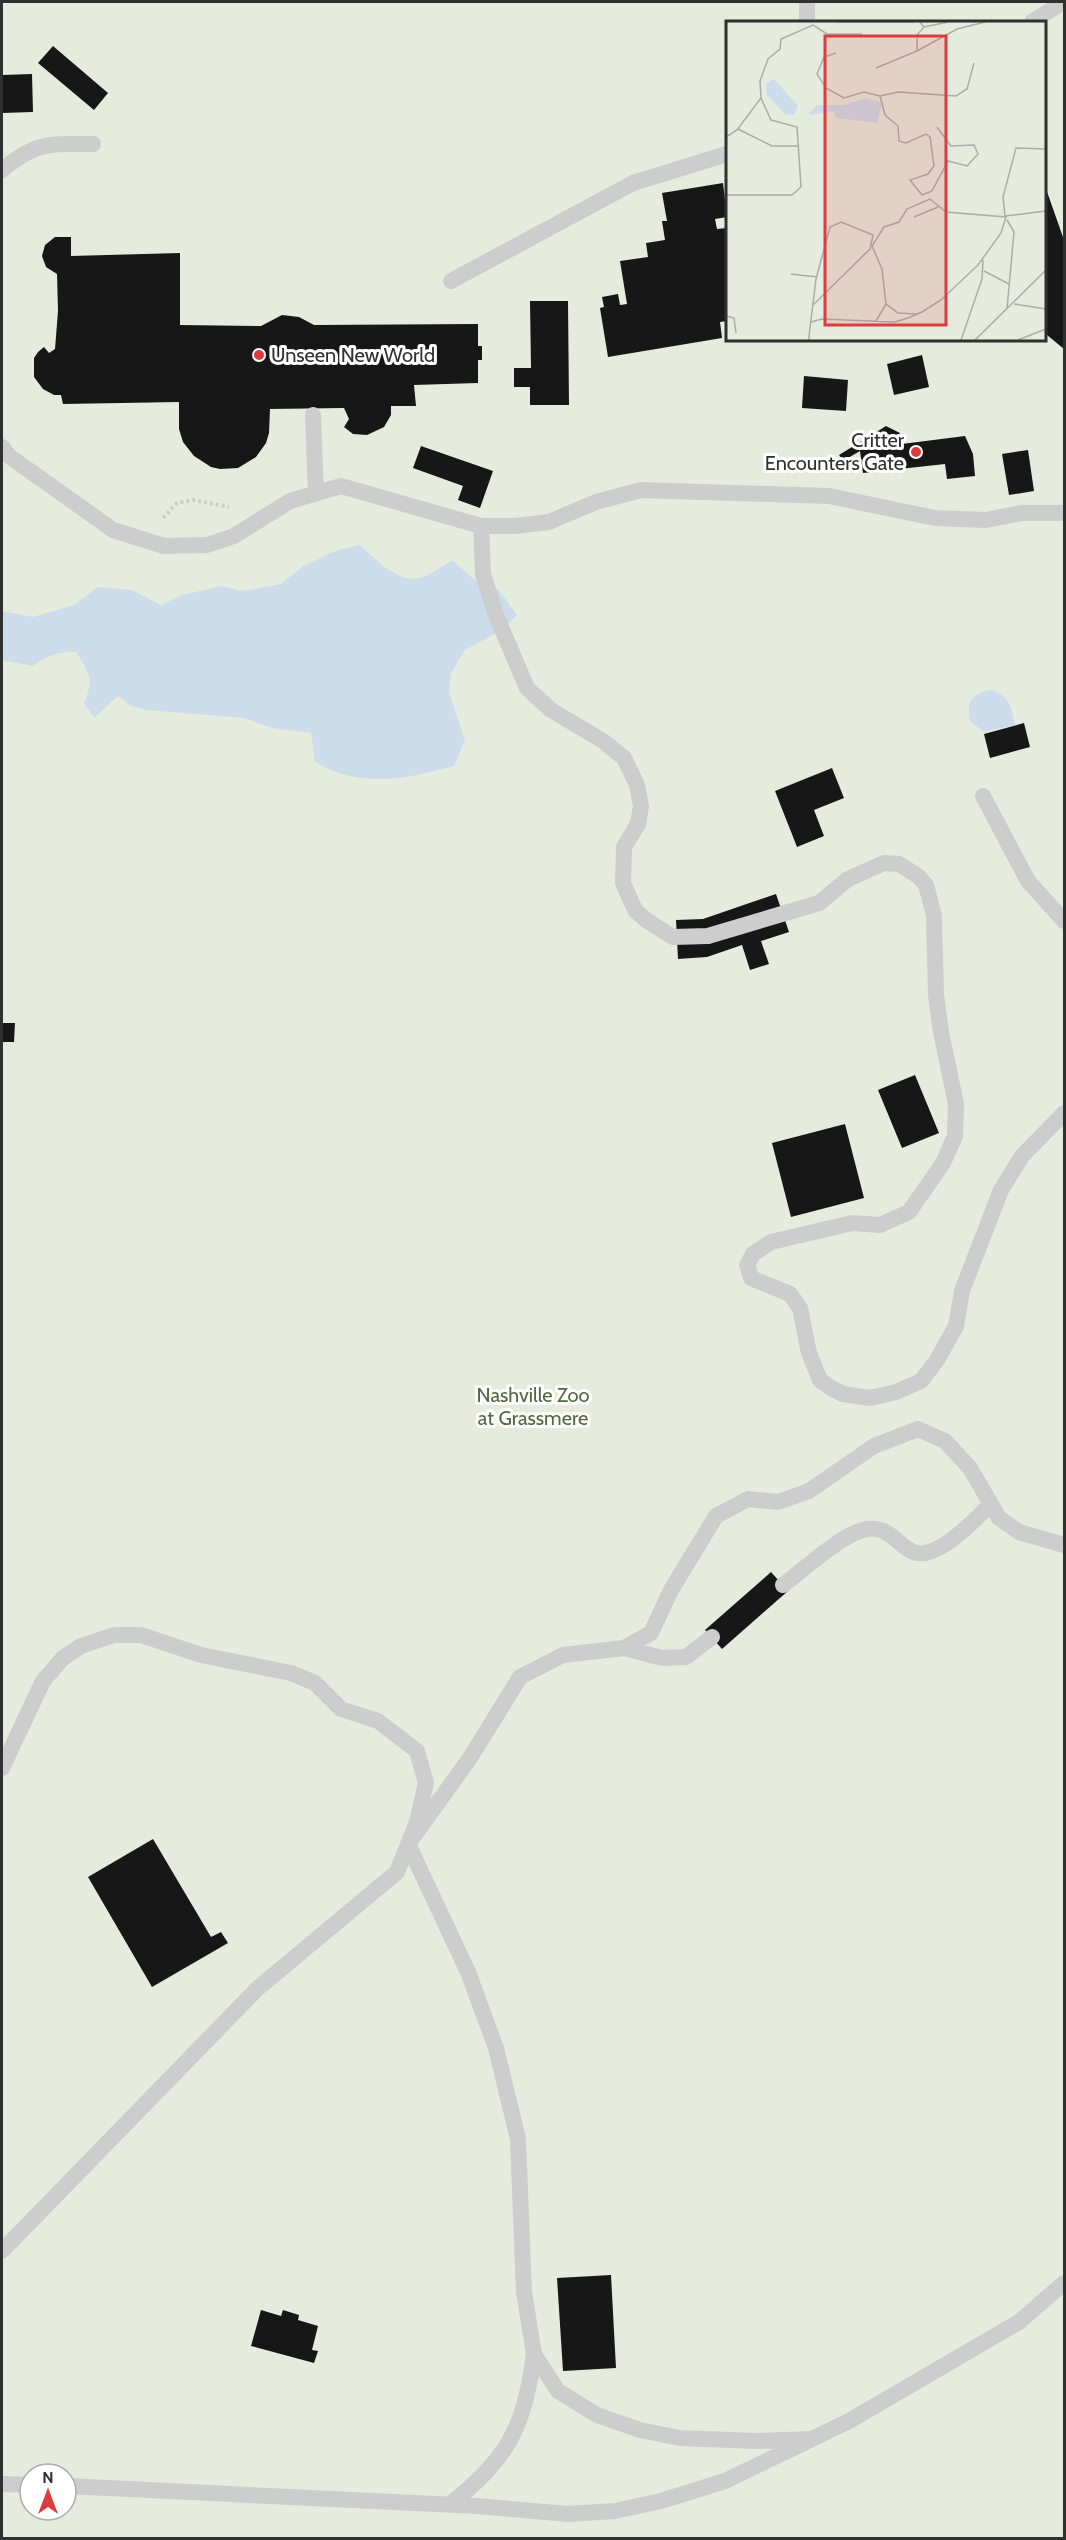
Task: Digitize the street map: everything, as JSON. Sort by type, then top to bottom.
[{"type":"lane","points":[[807,2],[807,21]]},
{"type":"lane","points":[[1034,21],[1063,2]]},
{"type":"lane","points":[[2,170],[23,152],[51,144],[93,144]]},
{"type":"lane","points":[[451,281],[633,183],[726,154]]},
{"type":"lane","points":[[313,415],[316,494]]},
{"type":"lane","points":[[2,447],[9,456],[113,530],[164,546],[207,545],[234,536],[290,501],[341,486],[481,526],[515,526],[549,522],[596,502],[641,490],[829,496],[935,518],[986,520],[1021,513],[1065,513]]},
{"type":"lane","points":[[481,526],[483,574],[509,650],[526,688],[551,710],[603,741],[624,758],[637,785],[641,806],[638,824],[624,847],[623,883],[635,910],[646,921],[673,937],[708,936],[819,903],[848,879],[884,863],[899,864],[918,876],[926,885],[934,915],[936,995],[956,1104],[955,1136],[947,1154],[927,1189],[909,1212],[880,1225],[852,1223],[771,1242],[753,1254],[747,1265],[751,1278],[790,1293],[800,1308],[809,1353],[820,1380],[843,1394],[870,1398],[896,1392],[921,1381],[937,1360],[956,1326],[962,1291],[1001,1190],[1022,1156],[1065,1113]]},
{"type":"lane","points":[[983,796],[1028,881],[1065,921]]},
{"type":"lane","points":[[408,1844],[470,1758],[520,1677],[563,1655],[624,1648],[651,1634],[671,1590],[716,1516],[748,1499],[778,1502],[808,1491],[874,1446],[918,1430],[945,1441],[970,1468],[999,1518],[1019,1532],[1065,1545]]},
{"type":"lane","points":[[783,1586],[843,1540],[866,1529],[882,1529],[912,1552],[927,1554],[945,1545],[990,1505]]},
{"type":"lane","points":[[2,1768],[43,1681],[63,1658],[81,1646],[114,1635],[141,1635],[201,1655],[291,1673],[315,1683],[341,1709],[378,1721],[417,1751],[426,1783],[417,1822],[397,1872],[258,1988],[2,2251]]},
{"type":"lane","points":[[624,1648],[662,1658],[686,1657],[712,1637]]},
{"type":"lane","points":[[408,1844],[468,1972],[496,2048],[518,2139],[524,2292],[534,2354],[522,2417],[505,2452],[477,2483],[449,2505]]},
{"type":"lane","points":[[78,2487],[449,2505],[568,2514],[615,2511],[661,2501],[725,2481],[849,2421],[1019,2322],[1065,2283]]},
{"type":"lane","points":[[534,2354],[558,2391],[597,2415],[640,2430],[680,2438],[756,2441],[811,2439]]},
{"type":"lane","points":[[2,2484],[18,2485]]},
{"type":"path","points":[[148,541],[165,515],[177,503],[193,500],[223,504],[259,519]]},
{"type":"green space","name":"Nashville Zoo at Grassmere","points":[[2,2],[1064,2],[1064,2538],[2,2538]]},
{"type":"water","points":[[360,545],[386,568],[410,578],[427,575],[452,560],[475,580],[498,589],[517,615],[502,630],[465,650],[451,673],[449,693],[465,741],[454,766],[401,778],[367,779],[350,776],[315,762],[311,733],[272,728],[244,718],[146,710],[131,706],[118,696],[94,718],[84,703],[89,688],[89,677],[76,652],[53,655],[33,666],[2,660],[2,611],[33,617],[74,605],[98,587],[132,590],[161,605],[182,595],[222,586],[242,591],[281,584],[303,566],[338,550]]},
{"type":"water","points":[[992,690],[1007,699],[1015,725],[984,732],[970,721],[969,708],[975,696]]},
{"type":"building","points":[[53,46],[108,93],[94,110],[38,63]]},
{"type":"building","points":[[32,74],[33,112],[2,113],[2,75]]},
{"type":"building","points":[[723,183],[726,217],[715,219],[717,229],[726,228],[726,321],[720,322],[722,338],[608,357],[600,308],[604,307],[602,297],[618,294],[620,305],[627,304],[620,261],[648,257],[646,243],[665,240],[662,221],[667,221],[662,193]]},
{"type":"building","points":[[1045,186],[1064,240],[1064,349],[1047,335],[1045,320]]},
{"type":"building","name":"Unseen New World","points":[[55,237],[71,237],[71,256],[180,253],[180,325],[261,326],[282,315],[299,317],[314,325],[478,324],[478,346],[482,346],[482,360],[478,360],[478,383],[414,385],[416,406],[391,406],[391,415],[384,427],[367,435],[353,434],[344,427],[349,419],[344,408],[270,409],[269,433],[266,443],[256,457],[238,468],[211,467],[194,456],[183,442],[179,429],[179,402],[63,404],[61,395],[54,395],[43,389],[34,377],[34,358],[38,352],[44,347],[49,353],[55,349],[58,311],[57,274],[46,267],[42,256],[45,245]]},
{"type":"building","points":[[530,301],[568,301],[569,405],[530,405],[530,387],[514,387],[514,368],[531,368]]},
{"type":"building","points":[[922,355],[929,387],[894,395],[887,364]]},
{"type":"building","points":[[804,376],[848,380],[846,411],[802,408]]},
{"type":"building","name":"Critter Encounters Gate","points":[[886,426],[900,433],[894,445],[965,436],[973,454],[975,476],[947,479],[945,464],[863,473],[860,451],[843,461],[839,455]]},
{"type":"building","points":[[421,446],[493,471],[480,508],[458,500],[463,486],[413,468]]},
{"type":"building","points":[[1028,450],[1034,491],[1009,495],[1002,454]]},
{"type":"building","points":[[1024,723],[1030,747],[990,758],[984,734]]},
{"type":"building","points":[[832,768],[844,798],[814,810],[824,836],[797,847],[775,791]]},
{"type":"building","points":[[776,894],[789,932],[761,941],[769,964],[750,970],[742,945],[707,957],[678,959],[676,920],[703,919]]},
{"type":"building","points":[[2,1023],[15,1023],[14,1042],[2,1042]]},
{"type":"building","points":[[915,1075],[939,1133],[902,1148],[878,1090]]},
{"type":"building","points":[[845,1124],[864,1198],[791,1217],[772,1143]]},
{"type":"building","points":[[771,1572],[788,1591],[722,1649],[705,1630]]},
{"type":"building","points":[[153,1839],[211,1937],[221,1932],[228,1943],[152,1987],[88,1877]]},
{"type":"building","points":[[611,2275],[616,2368],[563,2371],[557,2278]]},
{"type":"building","points":[[261,2310],[281,2316],[283,2310],[299,2315],[298,2320],[318,2326],[312,2350],[318,2351],[314,2363],[251,2346]]},
{"type":"place","name":"Unseen New World","points":[[259,355]]},
{"type":"place","name":"Critter Encounters Gate","points":[[916,452]]}]
